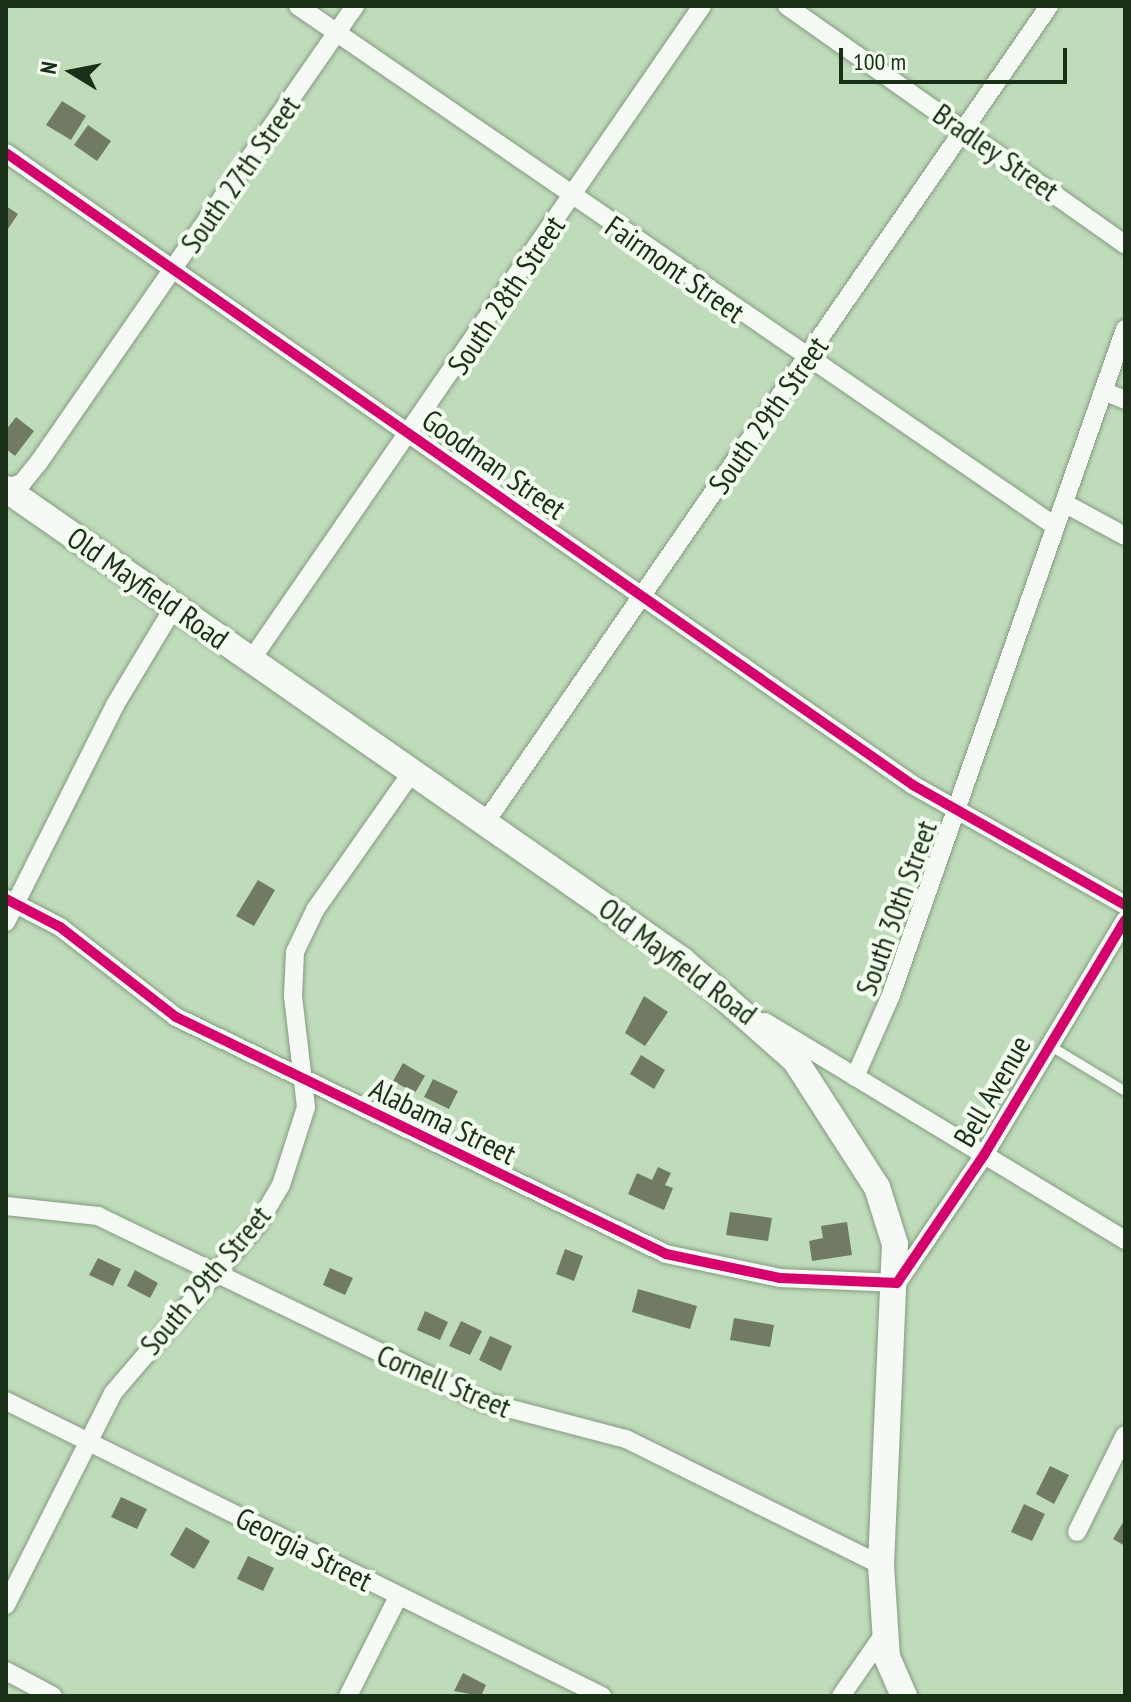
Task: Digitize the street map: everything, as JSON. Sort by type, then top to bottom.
[{"type":"main road","name":"Old Mayfield Road","points":[[6,489],[485,823],[754,1016],[795,1060],[877,1187],[895,1244],[897,1283],[881,1565],[884,1634],[904,1696]]},
{"type":"street","name":"Fairmont Street","points":[[298,6],[807,359],[1055,526]]},
{"type":"street","name":"South 27th Street","points":[[6,489],[22,483],[39,462],[355,6]]},
{"type":"street","name":"South 28th Street","points":[[251,660],[410,435],[702,6]]},
{"type":"street","name":"Bradley Street","points":[[787,6],[964,127],[1125,244]]},
{"type":"street","name":"South 29th Street","points":[[485,823],[1049,6]]},
{"type":"street","name":"Goodman Street","points":[[6,153],[956,811],[1125,905]]},
{"type":"street","name":"South 30th Street","points":[[855,1077],[956,811],[1125,329]]},
{"type":"street","points":[[1103,391],[1125,400]]},
{"type":"street","points":[[1064,503],[1125,536]]},
{"type":"street","points":[[6,922],[11,901],[115,705],[174,607]]},
{"type":"street","name":"South 29th Street","points":[[6,1605],[87,1441],[140,1357],[218,1273],[281,1185],[303,1119],[307,1081],[293,996],[295,952],[315,910],[412,772]]},
{"type":"street","name":"Alabama Street","points":[[11,901],[77,939],[153,1004],[666,1254],[780,1278],[897,1283]]},
{"type":"street","name":"Bell Avenue","points":[[897,1283],[984,1155],[1047,1043],[1125,920]]},
{"type":"street","points":[[754,1016],[1125,1240]]},
{"type":"street","name":"Cornell Street","points":[[6,1206],[98,1216],[481,1401],[626,1439],[881,1565]]},
{"type":"street","name":"Georgia Street","points":[[6,1401],[602,1696]]},
{"type":"street","points":[[1077,1532],[1119,1465],[1125,1435]]},
{"type":"street","points":[[348,1696],[398,1597]]},
{"type":"street","points":[[841,1696],[884,1634]]},
{"type":"street","points":[[6,1671],[53,1696]]},
{"type":"lane","points":[[1047,1043],[1125,1091]]},
{"type":"building","points":[[62,101],[86,116],[71,140],[46,125]]},
{"type":"building","points":[[88,125],[111,141],[97,161],[74,145]]},
{"type":"building","points":[[6,206],[18,214],[6,232]]},
{"type":"building","points":[[16,417],[34,431],[15,456],[6,449],[6,430]]},
{"type":"building","points":[[258,880],[275,890],[254,926],[236,916]]},
{"type":"building","points":[[644,996],[668,1012],[645,1046],[625,1033]]},
{"type":"building","points":[[641,1055],[665,1070],[654,1089],[630,1074]]},
{"type":"building","points":[[403,1063],[425,1076],[415,1093],[393,1081]]},
{"type":"building","points":[[433,1079],[458,1091],[449,1109],[424,1097]]},
{"type":"building","points":[[658,1167],[671,1173],[665,1185],[673,1188],[664,1210],[628,1194],[637,1173],[652,1180]]},
{"type":"building","points":[[730,1212],[772,1218],[768,1241],[726,1235]]},
{"type":"building","points":[[847,1222],[852,1255],[812,1261],[809,1241],[823,1238],[821,1226]]},
{"type":"building","points":[[565,1249],[583,1256],[574,1281],[556,1274]]},
{"type":"building","points":[[98,1258],[121,1269],[113,1286],[89,1275]]},
{"type":"building","points":[[330,1268],[353,1278],[345,1295],[323,1285]]},
{"type":"building","points":[[135,1270],[158,1283],[150,1298],[127,1286]]},
{"type":"building","points":[[638,1289],[697,1306],[690,1329],[632,1312]]},
{"type":"building","points":[[425,1311],[448,1322],[440,1340],[417,1330]]},
{"type":"building","points":[[734,1318],[774,1325],[770,1347],[730,1340]]},
{"type":"building","points":[[461,1321],[482,1331],[470,1355],[449,1346]]},
{"type":"building","points":[[490,1336],[512,1346],[501,1371],[479,1360]]},
{"type":"building","points":[[1050,1466],[1069,1475],[1054,1504],[1036,1494]]},
{"type":"building","points":[[121,1497],[147,1509],[137,1529],[111,1517]]},
{"type":"building","points":[[1024,1504],[1045,1514],[1032,1541],[1011,1532]]},
{"type":"building","points":[[1125,1519],[1125,1546],[1113,1539]]},
{"type":"building","points":[[186,1527],[210,1541],[194,1569],[170,1555]]},
{"type":"building","points":[[248,1556],[274,1568],[263,1591],[237,1579]]},
{"type":"building","points":[[463,1673],[486,1685],[481,1696],[454,1691]]},
{"type":"cycle path","points":[[6,153],[913,785],[1125,905]]},
{"type":"cycle path","points":[[6,899],[60,927],[176,1017],[666,1254],[780,1278],[897,1283],[984,1155],[1125,920]]}]
